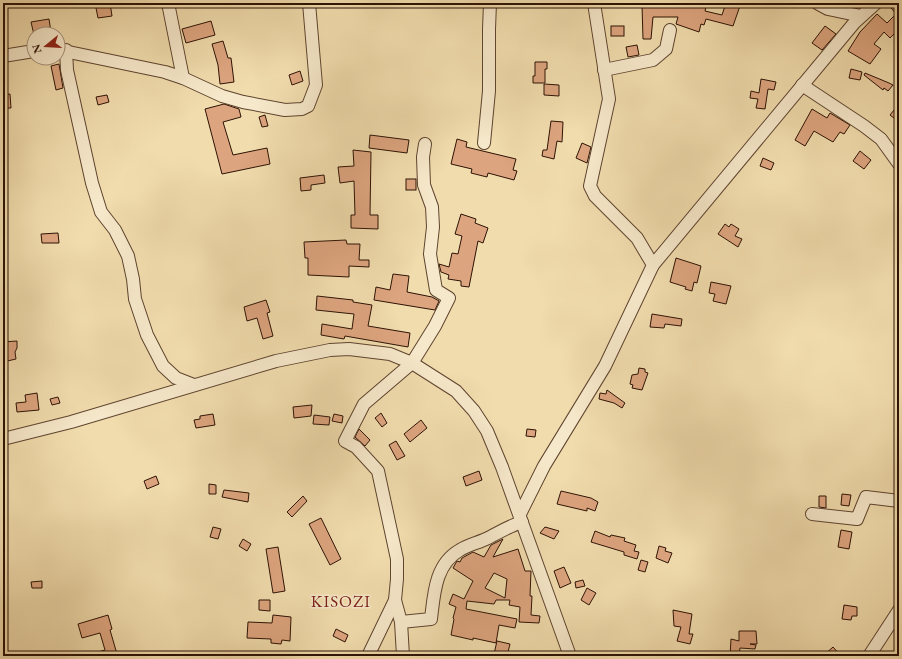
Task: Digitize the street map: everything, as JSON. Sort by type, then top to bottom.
[{"type":"street","points":[[168,3],[184,78]]},
{"type":"street","points":[[66,51],[184,78],[222,96],[266,108],[285,110],[302,109],[308,106],[316,85],[309,3]]},
{"type":"street","points":[[484,143],[489,91],[488,29],[490,3]]},
{"type":"street","points":[[594,3],[609,99],[590,186],[595,196],[637,238],[653,265]]},
{"type":"street","points":[[817,3],[828,9],[861,16]]},
{"type":"street","points":[[401,622],[430,619],[436,582],[447,561],[459,550],[488,538],[521,518],[544,466],[605,366],[653,265],[802,85],[861,16],[876,3]]},
{"type":"street","points":[[604,70],[653,60],[666,49],[670,30]]},
{"type":"street","points":[[3,56],[26,53]]},
{"type":"street","points":[[66,66],[92,183],[101,212],[115,230],[128,256],[133,278],[135,299],[147,335],[163,366],[176,378],[194,385]]},
{"type":"street","points":[[802,85],[881,139],[899,164]]},
{"type":"street","points":[[368,656],[395,600],[397,579],[396,559],[378,471],[356,447],[345,441],[364,404],[412,363],[435,326],[449,298],[436,290],[433,277],[430,254],[433,227],[432,207],[424,185],[423,157],[425,144]]},
{"type":"street","points":[[3,440],[72,422],[276,361],[330,350],[348,349],[390,354],[412,363],[456,391],[474,411],[492,442],[521,518],[570,656]]},
{"type":"street","points":[[812,514],[857,519],[866,497],[899,501]]},
{"type":"street","points":[[395,600],[401,622],[403,656]]},
{"type":"street","points":[[869,656],[899,610]]},
{"type":"building","points":[[95,3],[110,3],[112,16],[98,18]]},
{"type":"building","points":[[695,3],[706,7],[705,11],[722,15],[726,3],[741,3],[733,26],[706,19],[704,25],[701,24],[699,32],[676,24],[678,17],[653,17],[651,39],[643,39],[642,5]]},
{"type":"building","points":[[896,3],[899,3],[899,17],[891,8]]},
{"type":"building","points":[[877,14],[887,23],[895,15],[899,19],[899,39],[894,34],[890,38],[884,32],[874,44],[881,49],[870,64],[848,51],[860,32]]},
{"type":"building","points":[[49,19],[50,26],[32,26],[31,22]]},
{"type":"building","points":[[211,21],[215,35],[186,43],[182,29]]},
{"type":"building","points":[[611,26],[624,26],[624,36],[611,36]]},
{"type":"building","points":[[825,26],[836,34],[822,50],[812,43]]},
{"type":"building","points":[[223,41],[228,58],[231,58],[234,82],[220,84],[218,65],[212,44]]},
{"type":"building","points":[[637,45],[639,55],[628,57],[626,47]]},
{"type":"building","points":[[535,62],[547,62],[547,69],[545,69],[545,83],[533,83],[533,76],[535,76]]},
{"type":"building","points":[[51,66],[59,66],[63,88],[56,90]]},
{"type":"building","points":[[851,69],[862,72],[860,80],[849,78]]},
{"type":"building","points":[[300,71],[303,81],[292,85],[289,75]]},
{"type":"building","points":[[865,73],[893,85],[888,91],[884,88],[883,90],[864,75]]},
{"type":"building","points":[[761,79],[776,82],[774,90],[768,89],[765,109],[756,108],[758,99],[750,98],[751,91],[759,93]]},
{"type":"building","points":[[544,84],[559,85],[559,96],[544,95]]},
{"type":"building","points":[[10,94],[11,108],[3,108],[3,95]]},
{"type":"building","points":[[107,95],[109,102],[98,105],[96,97]]},
{"type":"building","points":[[224,104],[239,109],[241,117],[223,122],[233,155],[267,148],[270,164],[222,174],[205,109]]},
{"type":"building","points":[[899,104],[899,122],[890,115]]},
{"type":"building","points":[[812,109],[827,118],[830,113],[850,125],[844,134],[840,132],[833,142],[814,131],[805,146],[795,140]]},
{"type":"building","points":[[265,115],[268,126],[262,127],[259,117]]},
{"type":"building","points":[[551,121],[563,122],[562,142],[557,141],[554,159],[542,156],[543,150],[547,150]]},
{"type":"building","points":[[370,135],[409,140],[407,153],[369,148]]},
{"type":"building","points":[[457,139],[467,142],[466,147],[516,159],[513,170],[517,171],[514,180],[488,173],[487,177],[471,173],[472,169],[451,164]]},
{"type":"building","points":[[582,143],[591,147],[587,163],[576,158]]},
{"type":"building","points":[[353,150],[371,152],[370,215],[378,215],[378,229],[351,228],[351,215],[355,215],[354,181],[340,183],[338,167],[354,166]]},
{"type":"building","points":[[860,151],[871,160],[864,169],[853,161]]},
{"type":"building","points":[[763,158],[774,163],[771,170],[760,166]]},
{"type":"building","points":[[324,175],[325,183],[311,185],[311,190],[301,191],[300,178]]},
{"type":"building","points":[[406,179],[416,179],[416,190],[406,190]]},
{"type":"building","points":[[461,214],[476,219],[475,223],[488,228],[483,243],[478,241],[469,287],[461,286],[461,281],[448,279],[449,275],[441,272],[439,264],[449,267],[452,253],[458,254],[462,236],[455,234]]},
{"type":"building","points":[[725,224],[729,227],[731,224],[739,229],[735,236],[742,239],[738,247],[718,234]]},
{"type":"building","points":[[58,233],[59,243],[42,243],[41,234]]},
{"type":"building","points":[[346,240],[347,244],[360,244],[359,260],[369,260],[369,267],[349,266],[349,277],[308,275],[308,258],[305,258],[304,242]]},
{"type":"building","points":[[676,258],[701,266],[697,283],[694,282],[692,291],[685,289],[686,287],[670,282]]},
{"type":"building","points":[[393,274],[409,276],[407,292],[432,297],[439,301],[435,310],[374,300],[376,287],[390,290]]},
{"type":"building","points":[[711,282],[731,286],[726,304],[713,301],[715,294],[709,293]]},
{"type":"building","points":[[317,296],[353,300],[353,302],[372,305],[368,326],[410,333],[408,347],[345,336],[344,339],[321,335],[322,324],[352,329],[354,314],[316,310]]},
{"type":"building","points":[[266,300],[270,312],[267,313],[273,336],[263,339],[257,318],[247,321],[244,307]]},
{"type":"building","points":[[652,314],[682,319],[681,326],[665,324],[664,328],[650,327]]},
{"type":"building","points":[[17,341],[17,348],[15,352],[16,359],[3,362],[3,342]]},
{"type":"building","points":[[639,368],[645,369],[645,372],[648,373],[642,390],[632,388],[633,385],[630,384],[632,375],[638,374]]},
{"type":"building","points":[[607,390],[625,403],[622,408],[614,403],[599,399],[600,393],[606,394]]},
{"type":"building","points":[[37,393],[39,410],[17,412],[16,403],[26,402],[25,395]]},
{"type":"building","points":[[58,397],[60,403],[52,405],[50,399]]},
{"type":"building","points":[[312,405],[311,416],[294,418],[293,407]]},
{"type":"building","points":[[381,413],[387,423],[382,427],[375,418]]},
{"type":"building","points":[[213,414],[215,425],[196,428],[194,420],[200,419],[200,416]]},
{"type":"building","points":[[334,414],[343,416],[342,423],[332,421]]},
{"type":"building","points":[[314,415],[330,417],[329,425],[313,424]]},
{"type":"building","points":[[421,420],[427,428],[410,442],[404,434]]},
{"type":"building","points":[[359,429],[370,440],[365,446],[355,437]]},
{"type":"building","points":[[527,429],[536,430],[535,437],[526,436]]},
{"type":"building","points":[[396,441],[405,456],[397,460],[389,445]]},
{"type":"building","points":[[479,471],[482,480],[466,486],[463,477]]},
{"type":"building","points":[[156,476],[159,484],[147,489],[144,481]]},
{"type":"building","points":[[209,484],[216,485],[216,494],[209,494]]},
{"type":"building","points":[[224,490],[249,493],[248,502],[222,497]]},
{"type":"building","points":[[561,491],[591,498],[598,502],[595,511],[587,508],[587,511],[557,504]]},
{"type":"building","points":[[842,494],[851,495],[849,506],[841,505]]},
{"type":"building","points":[[303,496],[307,501],[292,517],[287,512]]},
{"type":"building","points":[[819,496],[826,496],[826,508],[819,507]]},
{"type":"building","points":[[321,518],[341,559],[330,565],[309,524]]},
{"type":"building","points":[[213,527],[221,529],[218,539],[210,537]]},
{"type":"building","points":[[545,527],[559,531],[554,539],[540,533]]},
{"type":"building","points":[[841,530],[852,532],[849,549],[838,547]]},
{"type":"building","points":[[595,531],[610,537],[611,535],[625,538],[624,541],[636,545],[634,551],[639,552],[637,559],[624,555],[624,552],[591,542]]},
{"type":"building","points":[[243,539],[251,544],[247,551],[239,546]]},
{"type":"building","points":[[503,539],[493,557],[518,549],[525,571],[531,571],[531,615],[540,616],[539,623],[519,622],[520,607],[509,605],[510,600],[496,600],[494,604],[467,601],[466,609],[517,619],[515,628],[499,625],[496,643],[451,635],[456,607],[449,604],[453,594],[464,599],[473,581],[453,568],[457,561],[460,562],[462,558],[473,552],[484,557],[491,545]],"holes":[[[494,573],[507,579],[505,598],[485,588]]]},
{"type":"building","points":[[659,546],[666,548],[665,551],[672,553],[668,563],[656,558]]},
{"type":"building","points":[[278,547],[285,591],[273,593],[266,549]]},
{"type":"building","points":[[641,560],[648,562],[645,572],[638,570]]},
{"type":"building","points":[[564,567],[571,583],[560,588],[554,571]]},
{"type":"building","points":[[583,580],[585,586],[576,588],[575,582]]},
{"type":"building","points":[[42,581],[42,588],[32,588],[31,582]]},
{"type":"building","points":[[587,588],[596,593],[589,605],[581,600]]},
{"type":"building","points":[[259,600],[270,600],[270,611],[259,610]]},
{"type":"building","points":[[844,605],[857,607],[857,616],[852,616],[851,620],[842,619]]},
{"type":"building","points":[[673,610],[692,614],[689,634],[693,634],[690,644],[677,641],[681,627],[674,626]]},
{"type":"building","points":[[108,615],[112,629],[110,630],[117,654],[109,656],[92,656],[92,654],[105,650],[100,633],[82,638],[78,624]]},
{"type":"building","points":[[273,615],[291,617],[290,641],[282,640],[281,644],[271,643],[271,639],[247,638],[248,622],[272,623]]},
{"type":"building","points":[[336,629],[348,635],[345,642],[333,636]]},
{"type":"building","points":[[739,631],[756,631],[757,644],[750,644],[756,645],[755,649],[740,648],[739,656],[730,656],[731,639],[739,641]]},
{"type":"building","points":[[497,641],[510,644],[507,656],[494,654]]},
{"type":"building","points":[[833,647],[841,656],[823,656]]},
{"type":"district","name":"KISOZI","points":[[341,601]]}]
